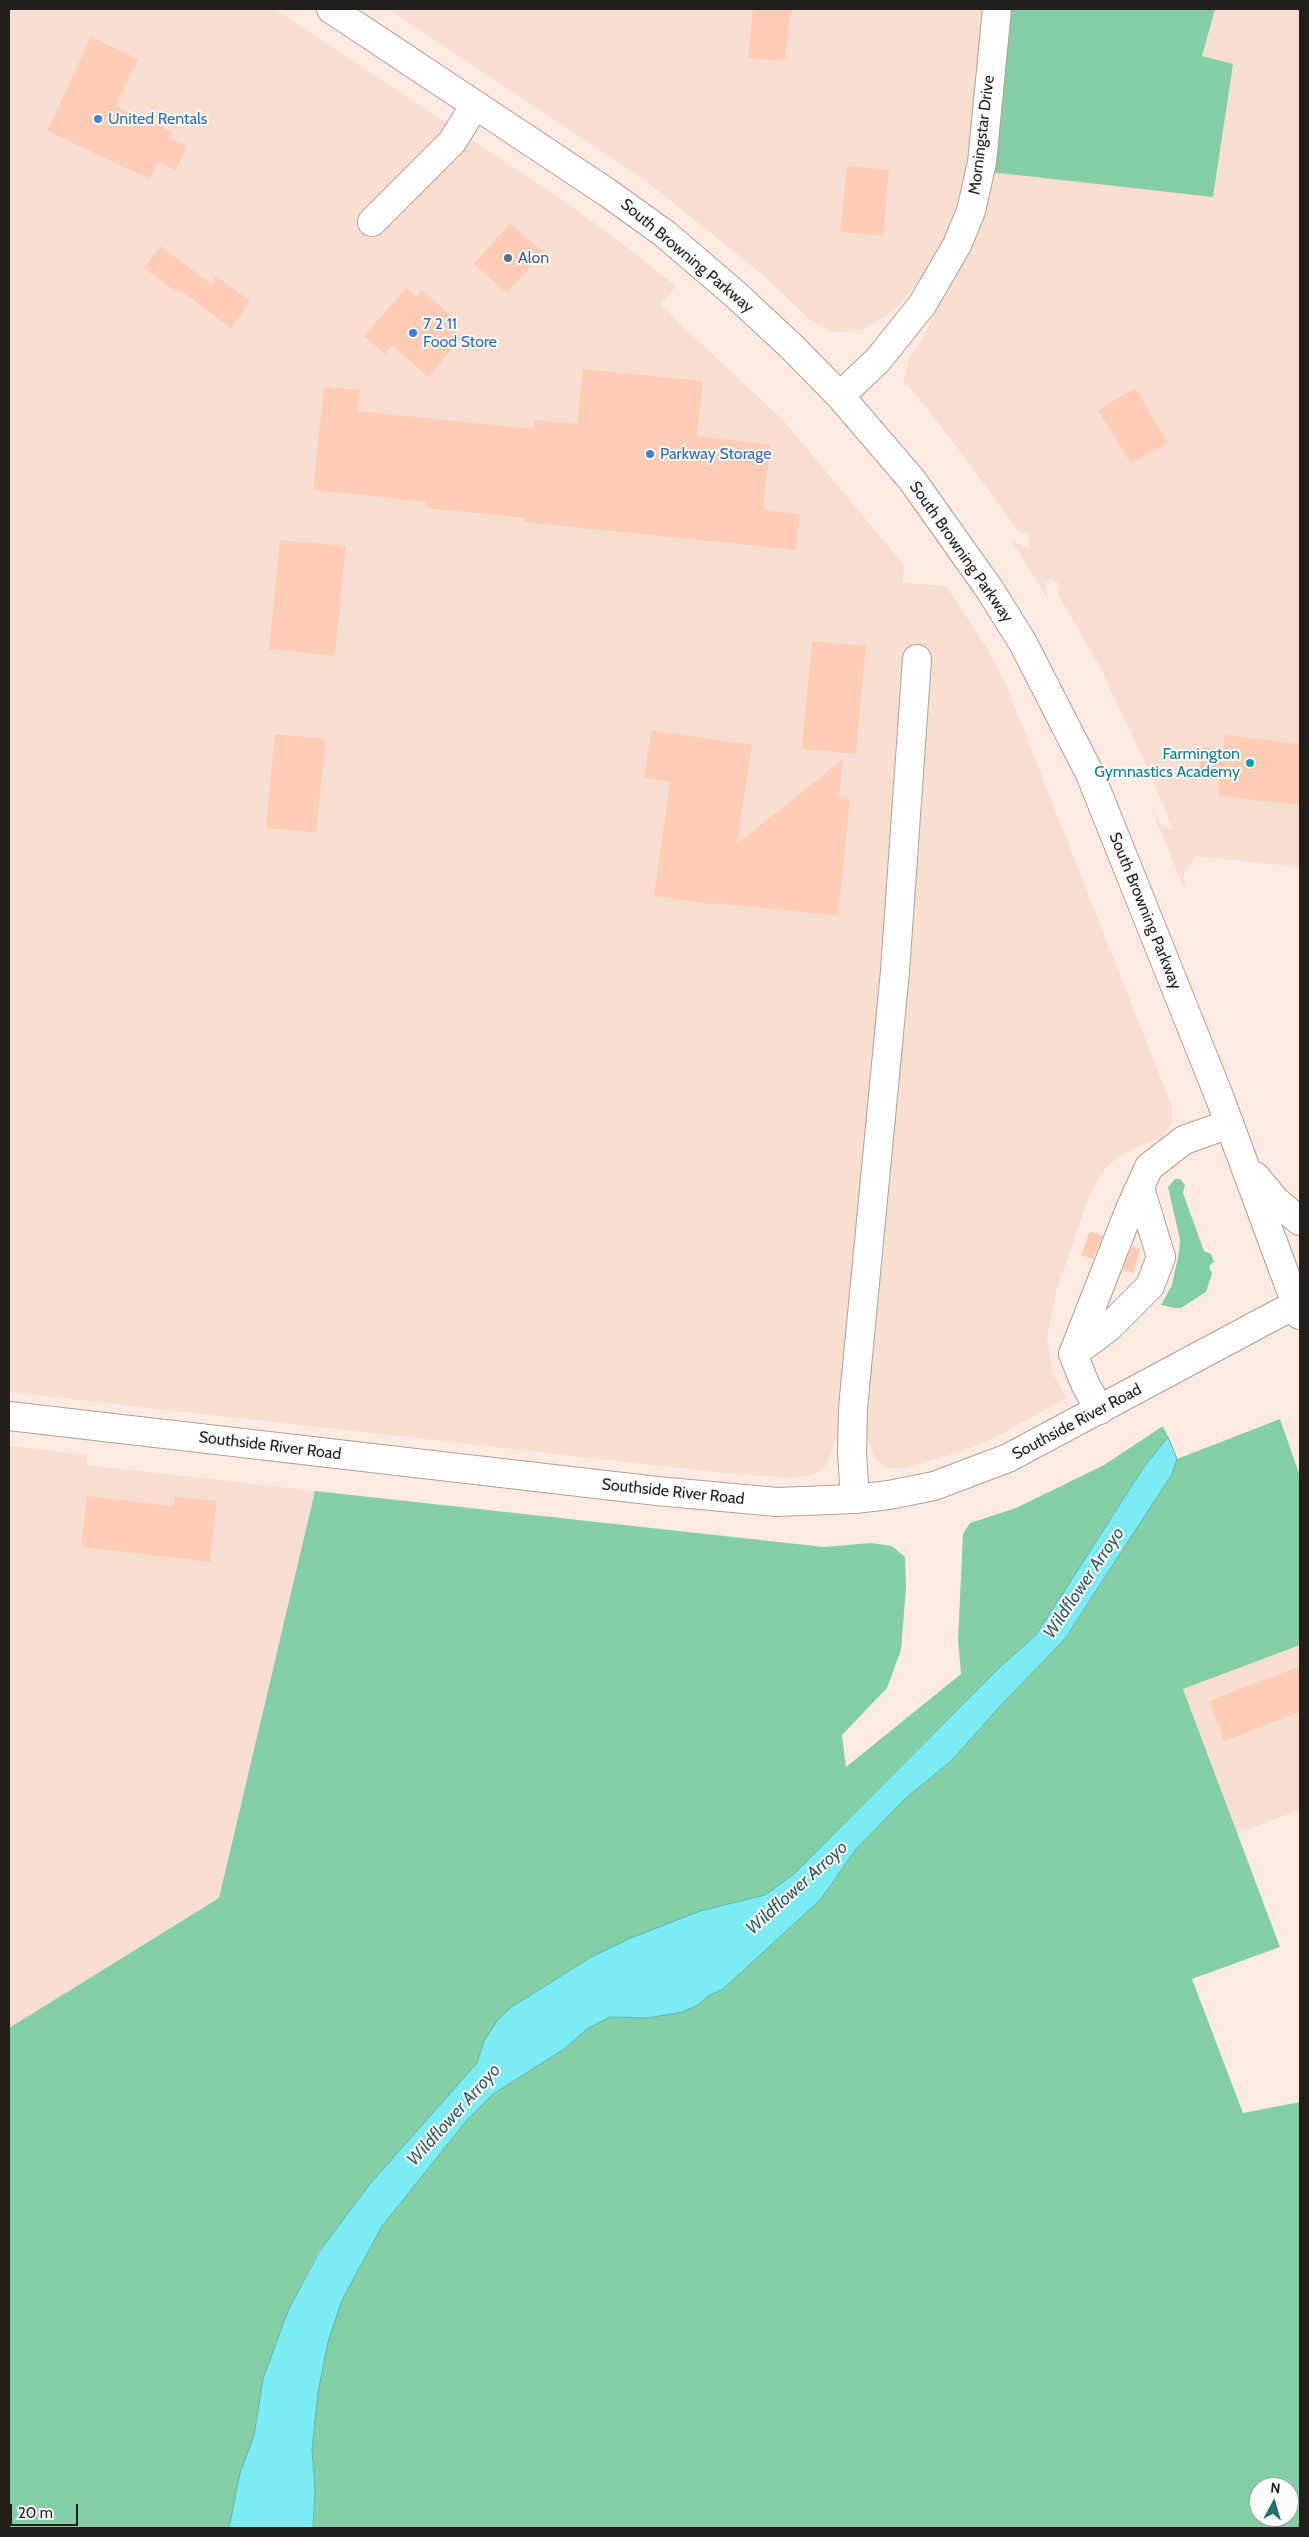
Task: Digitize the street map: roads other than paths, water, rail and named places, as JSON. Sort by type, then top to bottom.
[{"type":"main road","name":"South Browning Parkway","points":[[331,9],[608,193],[665,234],[735,294],[840,396],[912,480],[990,590],[1023,643],[1090,774],[1229,1124],[1299,1307]]},
{"type":"main road","name":"Morningstar Drive","points":[[840,396],[878,360],[922,305],[957,245],[971,211],[982,162],[997,9]]},
{"type":"main road","points":[[372,222],[452,142],[475,105]]},
{"type":"main road","points":[[855,1499],[852,1453],[853,1408],[895,971],[917,658]]},
{"type":"main road","points":[[1100,1410],[1086,1386],[1073,1354],[1097,1290],[1140,1188],[1150,1168],[1184,1140],[1229,1124]]},
{"type":"main road","points":[[1242,1158],[1265,1189],[1300,1220]]},
{"type":"main road","points":[[1073,1354],[1109,1327],[1150,1286],[1160,1257],[1140,1188]]},
{"type":"main road","name":"Southside River Road","points":[[9,1416],[666,1492],[777,1502],[855,1499],[925,1488],[972,1473],[1008,1458],[1100,1410],[1250,1327],[1299,1307]]},
{"type":"water","name":"Wildflower Arroyo","points":[[1168,1437],[1177,1459],[1172,1474],[1064,1640],[1001,1705],[952,1760],[906,1798],[856,1849],[821,1899],[723,1989],[708,1996],[698,2005],[682,2012],[648,2018],[610,2017],[587,2029],[564,2049],[493,2094],[467,2120],[382,2226],[342,2300],[328,2342],[318,2392],[312,2450],[315,2489],[313,2528],[229,2528],[240,2473],[254,2436],[263,2379],[288,2311],[319,2252],[369,2185],[477,2063],[484,2041],[497,2021],[510,2008],[593,1956],[631,1938],[700,1911],[765,1895],[793,1875],[999,1668],[1036,1635],[1144,1467]]},
{"type":"place","name":"United Rentals","points":[[98,119]]},
{"type":"place","name":"Alon","points":[[508,258]]},
{"type":"place","name":"7 2 11 Food Store","points":[[413,333]]},
{"type":"place","name":"Parkway Storage","points":[[650,454]]},
{"type":"place","name":"Farmington Gymnastics Academy","points":[[1250,763]]}]
